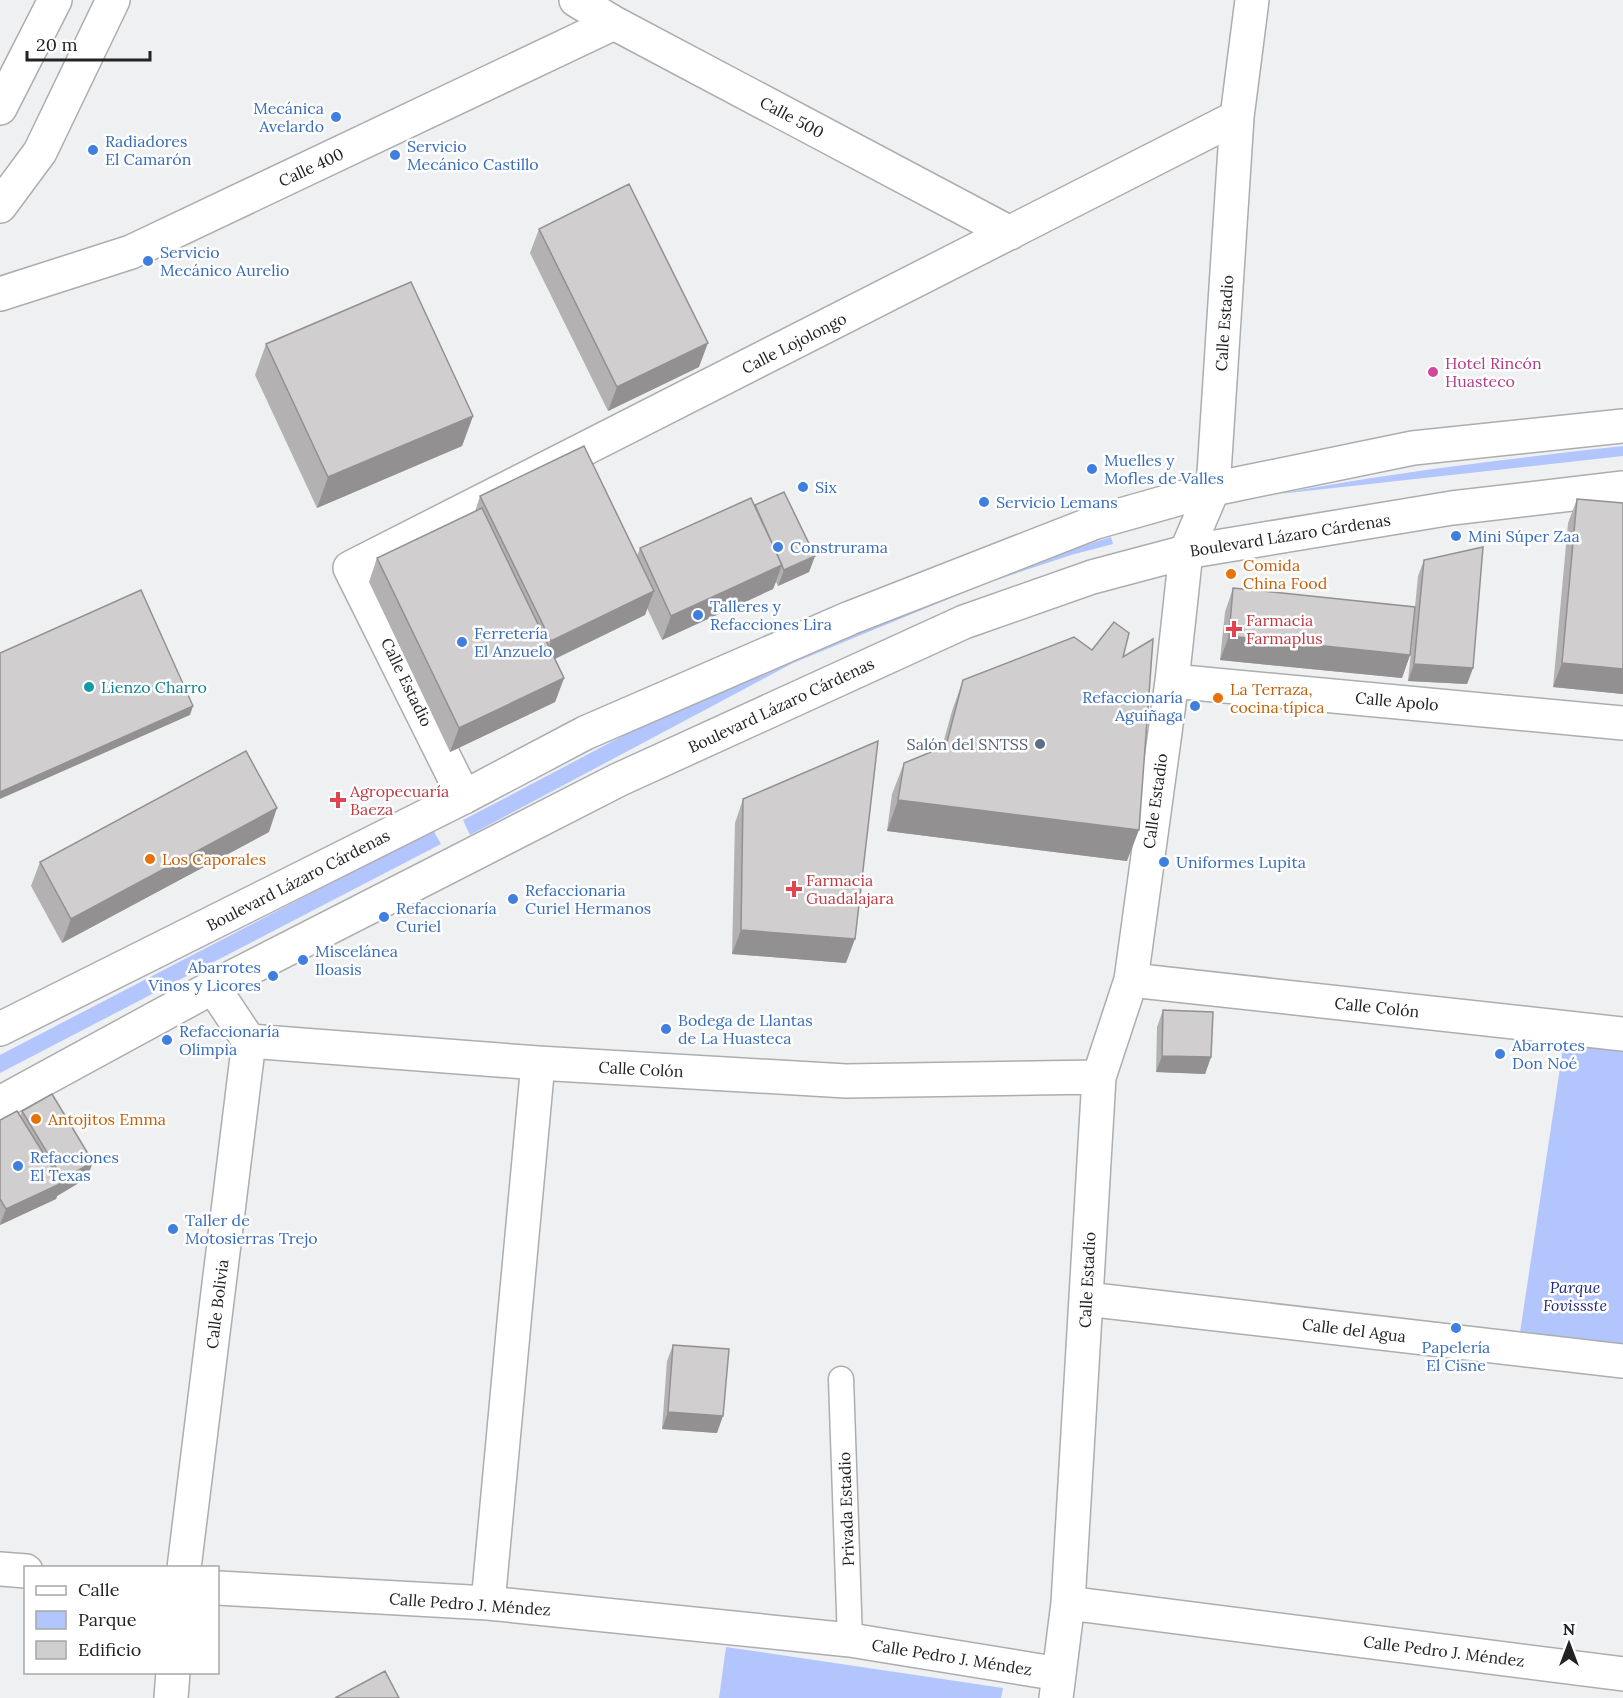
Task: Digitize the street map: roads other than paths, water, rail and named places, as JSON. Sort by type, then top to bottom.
[{"type":"street","points":[[0,108],[54,0]]},
{"type":"street","points":[[0,206],[40,152],[113,0]]},
{"type":"street","name":"Calle 500","points":[[576,0],[614,23],[1010,234]]},
{"type":"street","name":"Calle Estadio","points":[[1068,1603],[1099,1077],[1131,980],[1172,681],[1186,552],[1213,489],[1237,117],[1252,0]]},
{"type":"street","name":"Calle 400","points":[[0,294],[131,252],[614,23]]},
{"type":"street","name":"Calle Lojolongo","points":[[350,568],[1237,117]]},
{"type":"street","name":"Boulevard Lázaro Cárdenas","points":[[0,1029],[585,733],[850,618],[1096,522],[1213,489],[1413,448],[1623,426]]},
{"type":"street","name":"Boulevard Lázaro Cárdenas","points":[[0,1103],[213,987],[618,780],[953,627],[1092,578],[1186,552],[1452,508],[1623,488]]},
{"type":"street","name":"Calle Estadio","points":[[350,568],[464,796]]},
{"type":"street","name":"Calle Apolo","points":[[1172,681],[1623,723]]},
{"type":"street","name":"Calle Colón","points":[[1131,980],[1623,1034]]},
{"type":"street","points":[[213,987],[249,1041]]},
{"type":"street","name":"Calle Colón","points":[[249,1041],[538,1063],[846,1081],[1099,1077]]},
{"type":"street","name":"Calle Bolivia","points":[[184,1566],[249,1041]]},
{"type":"street","points":[[488,1603],[538,1063]]},
{"type":"street","name":"Calle del Agua","points":[[1086,1299],[1623,1361]]},
{"type":"street","points":[[0,1569],[24,1571]]},
{"type":"street","name":"Calle Pedro J. Méndez","points":[[219,1588],[488,1603],[850,1640],[1057,1686],[1068,1603],[1623,1674]]},
{"type":"street","points":[[171,1698],[173,1674]]},
{"type":"lane","name":"Privada Estadio","points":[[841,1379],[850,1640]]},
{"type":"place","name":"Mecánica Avelardo","points":[[336,117]]},
{"type":"place","name":"Radiadores El Camarón","points":[[93,150]]},
{"type":"place","name":"Servicio Mecánico Castillo","points":[[395,155]]},
{"type":"place","name":"Servicio Mecánico Aurelio","points":[[148,261]]},
{"type":"place","name":"Hotel Rincón Huasteco","points":[[1433,372]]},
{"type":"place","name":"Muelles y Mofles de Valles","points":[[1092,469]]},
{"type":"place","name":"Six","points":[[803,487]]},
{"type":"place","name":"Servicio Lemans","points":[[984,502]]},
{"type":"place","name":"Mini Súper Zaa","points":[[1456,536]]},
{"type":"place","name":"Construrama","points":[[778,547]]},
{"type":"place","name":"Comida China Food","points":[[1231,574]]},
{"type":"place","name":"Talleres y Refacciones Lira","points":[[698,615]]},
{"type":"place","name":"Farmacia Farmaplus","points":[[1234,629]]},
{"type":"place","name":"Ferretería El Anzuelo","points":[[462,642]]},
{"type":"place","name":"Lienzo Charro","points":[[89,687]]},
{"type":"place","name":"La Terraza, cocina típica","points":[[1218,698]]},
{"type":"place","name":"Refaccionaría Aguiñaga","points":[[1195,706]]},
{"type":"place","name":"Salón del SNTSS","points":[[1040,744]]},
{"type":"place","name":"Agropecuaría Baeza","points":[[338,800]]},
{"type":"place","name":"Los Caporales","points":[[150,859]]},
{"type":"place","name":"Uniformes Lupita","points":[[1164,862]]},
{"type":"place","name":"Farmacia Guadalajara","points":[[794,889]]},
{"type":"place","name":"Refaccionaria Curiel Hermanos","points":[[513,899]]},
{"type":"place","name":"Refaccionaría Curiel","points":[[384,917]]},
{"type":"place","name":"Miscelánea Iloasis","points":[[303,960]]},
{"type":"place","name":"Abarrotes Vinos y Licores","points":[[273,976]]},
{"type":"place","name":"Bodega de Llantas de La Huasteca","points":[[666,1029]]},
{"type":"place","name":"Refaccionaría Olimpia","points":[[167,1040]]},
{"type":"place","name":"Abarrotes Don Noé","points":[[1500,1054]]},
{"type":"place","name":"Antojitos Emma","points":[[36,1119]]},
{"type":"place","name":"Refacciones El Texas","points":[[18,1166]]},
{"type":"place","name":"Taller de Motosierras Trejo","points":[[173,1229]]},
{"type":"place","name":"Papelería El Cisne","points":[[1456,1328]]},
{"type":"park label","name":"Parque Fovissste","points":[[1575,1296]]}]
